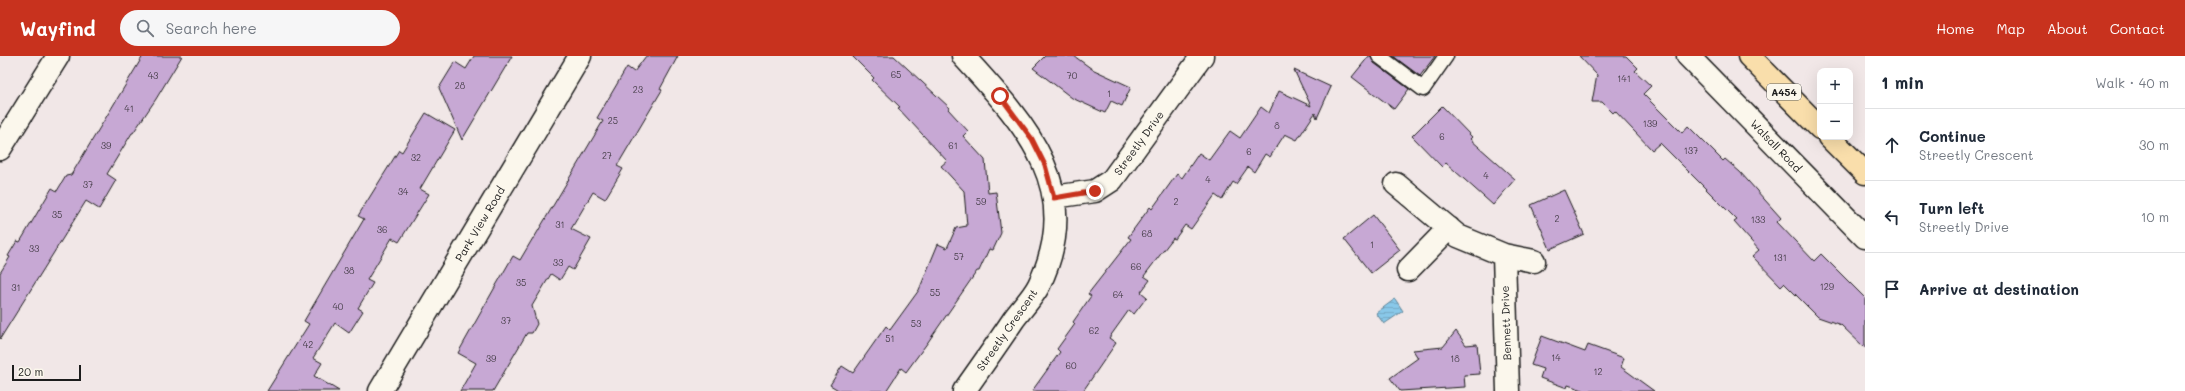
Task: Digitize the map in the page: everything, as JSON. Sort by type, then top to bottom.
[{"type":"main road","name":"A454","points":[[1749,56],[1817,125]]},
{"type":"main road","points":[[1832,140],[1865,173]]},
{"type":"street","points":[[0,149],[58,56]]},
{"type":"street","name":"Park View Road","points":[[380,391],[580,56]]},
{"type":"street","name":"Streetly Crescent","points":[[963,56],[1000,96],[1032,139],[1045,165],[1054,198],[1055,231],[1049,260],[1038,286],[964,391]]},
{"type":"street","name":"Streetly Drive","points":[[1054,198],[1095,191],[1112,180],[1202,56]]},
{"type":"street","name":"Walsall Road","points":[[1688,56],[1865,237]]},
{"type":"street","points":[[1396,184],[1458,236],[1504,255],[1534,261]]},
{"type":"street","points":[[1408,270],[1449,228]]},
{"type":"street","name":"Bennett Drive","points":[[1504,255],[1508,391]]},
{"type":"lane","points":[[1380,56],[1423,89],[1446,56]]},
{"type":"water","points":[[1395,299],[1403,311],[1384,324],[1376,313]]},
{"type":"building","points":[[143,56],[182,56],[107,174],[116,180],[99,209],[86,201],[0,339],[0,273],[10,257],[8,256],[17,241],[20,242],[52,188],[57,191],[66,176],[71,175]]},
{"type":"building","points":[[474,56],[512,56],[462,140],[439,88],[455,62],[466,69]]},
{"type":"building","points":[[646,56],[678,56],[660,89],[662,90],[617,166],[623,169],[605,199],[593,192],[571,229],[591,239],[573,270],[568,267],[560,280],[551,274],[532,306],[537,324],[532,333],[527,333],[493,391],[460,391],[476,363],[458,353],[513,256],[520,260],[534,238],[603,121],[597,118],[627,67],[634,72]]},
{"type":"building","points":[[852,56],[894,56],[950,108],[948,109],[968,131],[963,136],[985,160],[988,193],[996,192],[1001,233],[993,250],[989,249],[979,271],[977,271],[928,342],[906,372],[901,368],[886,391],[840,391],[830,385],[842,366],[853,373],[886,326],[890,330],[919,290],[938,244],[947,248],[956,228],[967,226],[964,191],[941,166],[947,161],[898,108],[900,107],[872,80],[874,78]]},
{"type":"building","points":[[1045,56],[1074,56],[1092,69],[1131,87],[1122,106],[1111,101],[1105,113],[1072,98],[1033,68]]},
{"type":"building","points":[[1369,56],[1371,56],[1374,63],[1409,89],[1394,109],[1352,77]]},
{"type":"building","points":[[1393,56],[1435,56],[1420,76]]},
{"type":"building","points":[[1579,56],[1626,56],[1638,68],[1635,71],[1651,86],[1643,94],[1682,133],[1688,126],[1723,161],[1725,159],[1740,172],[1781,218],[1777,222],[1814,261],[1821,254],[1865,298],[1865,348],[1841,325],[1818,317],[1784,283],[1781,286],[1752,256],[1759,250],[1734,222],[1737,220],[1660,143],[1652,150],[1615,111],[1613,113],[1602,102],[1592,102],[1597,75]]},
{"type":"building","points":[[1294,70],[1331,87],[1317,118],[1315,113],[1297,140],[1285,134],[1270,157],[1265,154],[1254,172],[1248,167],[1236,184],[1233,182],[1222,200],[1215,195],[1191,229],[1185,225],[1175,239],[1173,238],[1144,276],[1150,280],[1141,292],[1147,297],[1134,314],[1129,310],[1109,338],[1116,343],[1083,391],[1032,391],[1060,352],[1057,349],[1075,324],[1073,322],[1091,296],[1088,294],[1131,239],[1128,237],[1150,207],[1152,209],[1177,174],[1182,178],[1199,153],[1209,160],[1230,131],[1240,138],[1261,107],[1269,113],[1279,91],[1311,106]]},
{"type":"building","points":[[1442,106],[1472,137],[1470,139],[1515,179],[1493,205],[1446,163],[1442,167],[1412,136]]},
{"type":"building","points":[[426,113],[455,130],[420,189],[429,194],[399,242],[392,238],[367,280],[373,283],[358,308],[363,311],[349,333],[335,323],[313,358],[322,363],[314,376],[339,391],[267,391],[309,324],[304,321],[364,219],[358,216],[399,150],[402,152]]},
{"type":"building","points":[[1564,190],[1584,234],[1550,249],[1531,205]]},
{"type":"building","points":[[1373,215],[1400,250],[1371,273],[1344,239]]},
{"type":"building","points":[[1456,331],[1466,345],[1477,344],[1480,374],[1464,375],[1465,387],[1400,391],[1390,378],[1418,358],[1413,350],[1443,347]]},
{"type":"building","points":[[1542,336],[1585,352],[1588,345],[1624,358],[1621,367],[1654,391],[1586,391],[1568,385],[1567,388],[1540,378],[1543,369],[1531,365]]},
{"type":"route","points":[[1000,96],[1032,139],[1045,165],[1054,198],[1095,191]]}]
